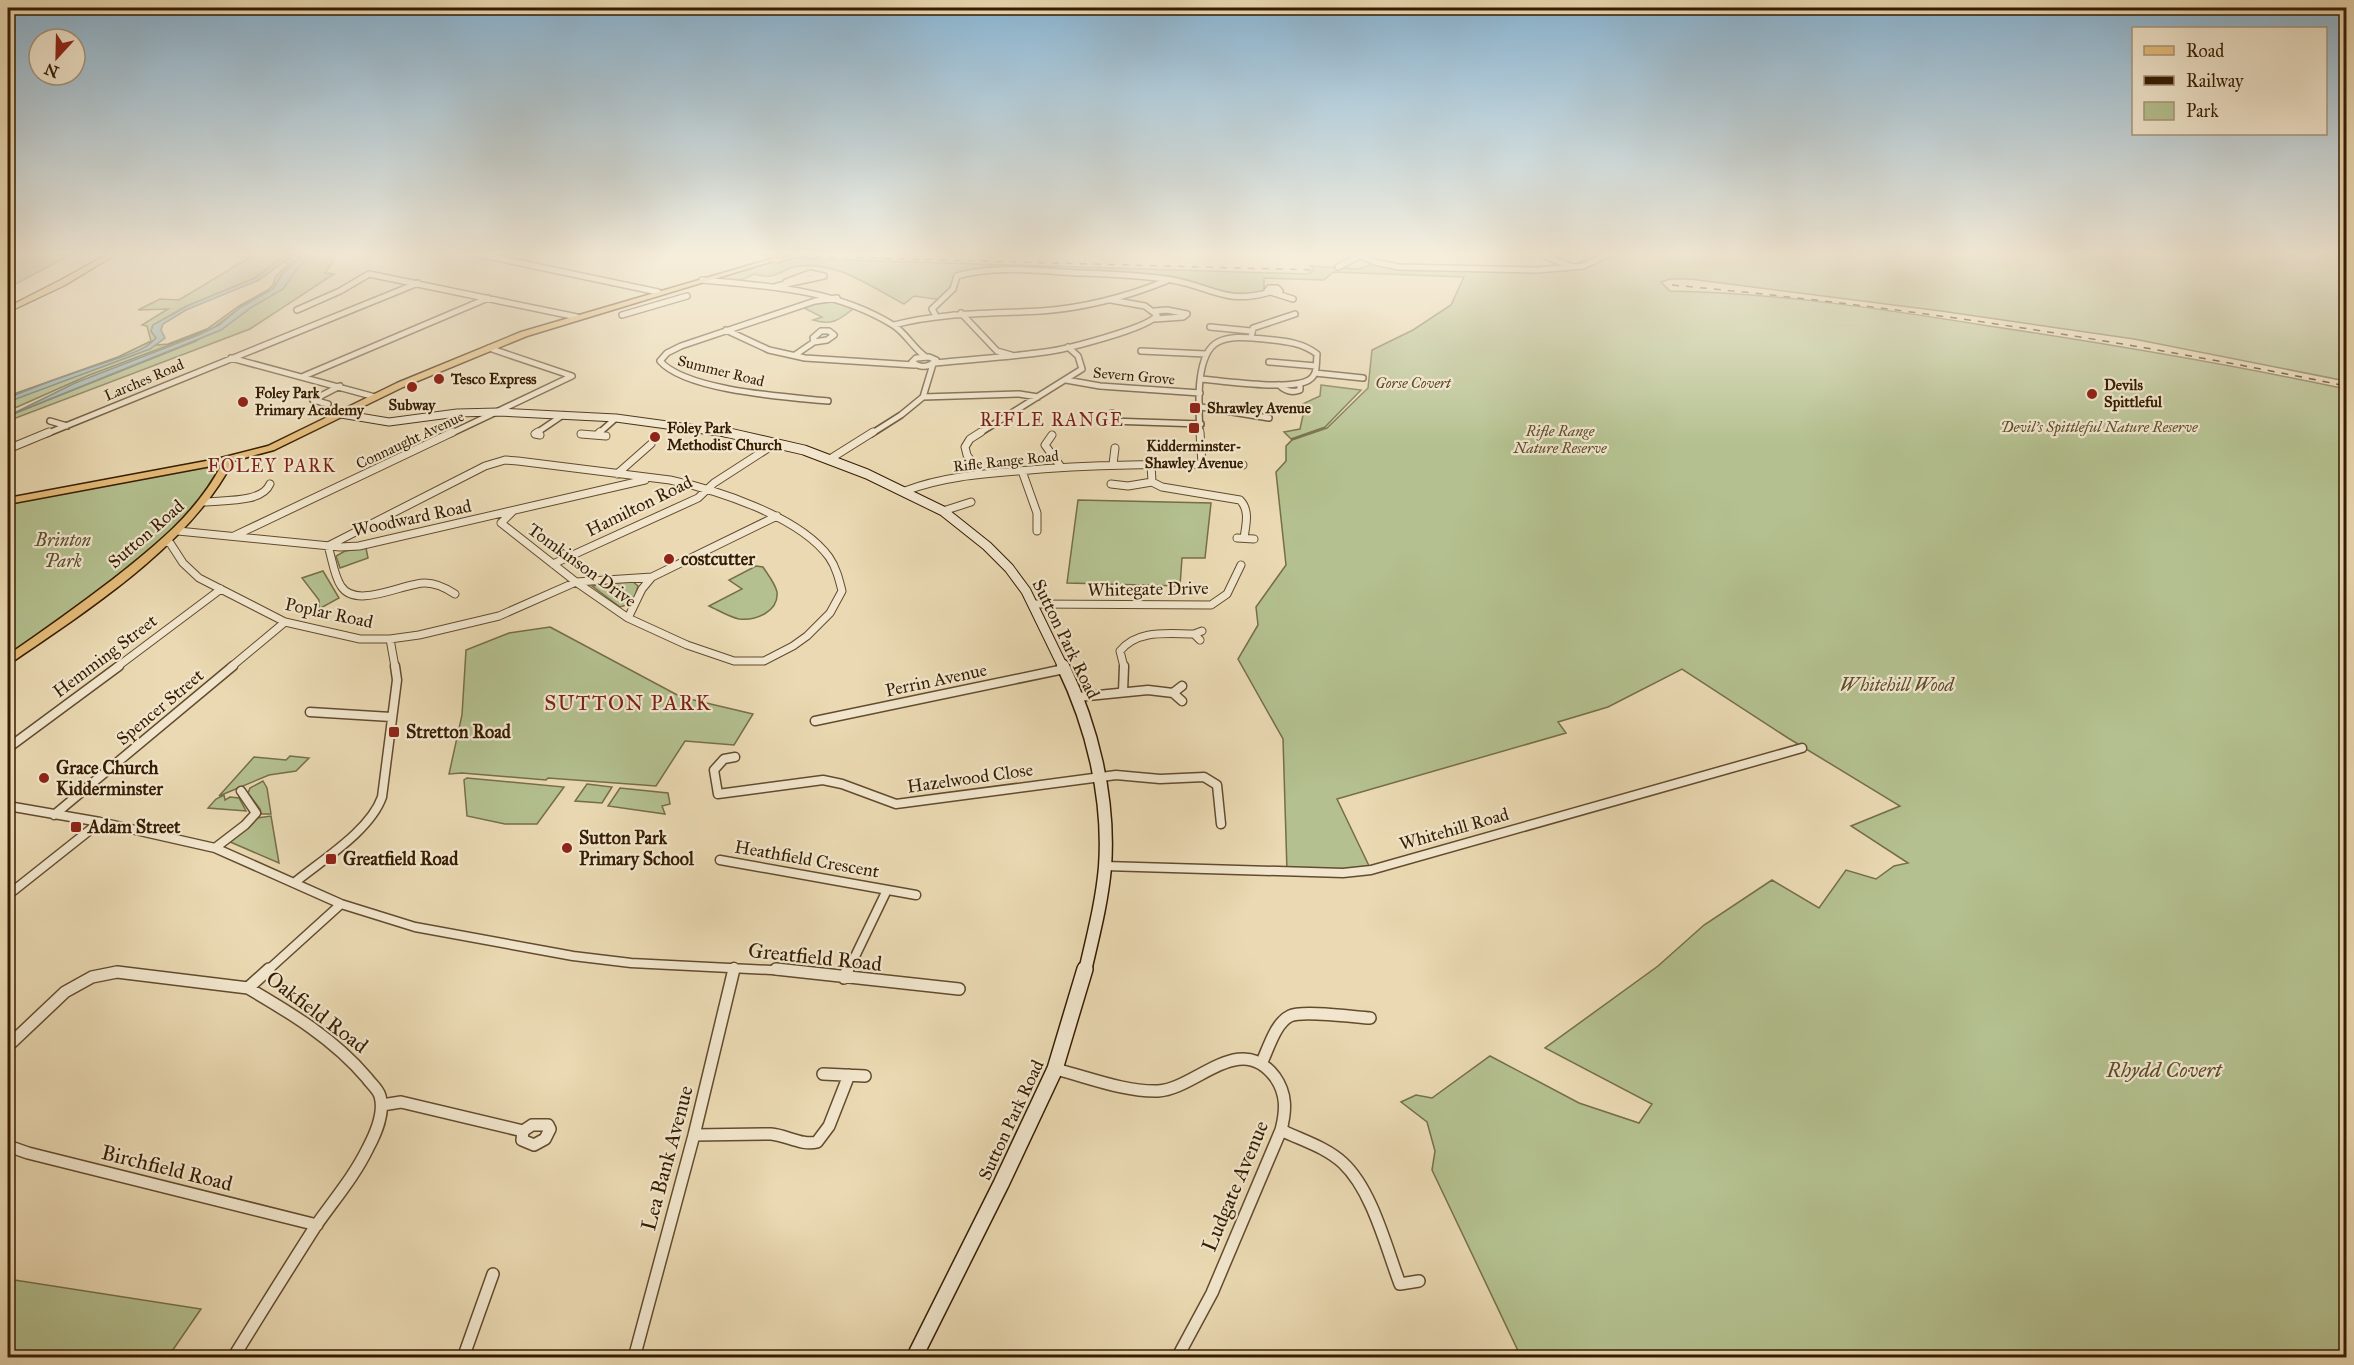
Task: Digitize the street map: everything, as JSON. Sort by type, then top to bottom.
[{"type":"main road","points":[[8,501],[229,459],[282,444],[416,377],[536,329],[575,318]]},
{"type":"main road","name":"Sutton Park Road","points":[[341,414],[389,422],[457,413],[498,412],[616,418],[677,424],[776,443],[831,459],[943,511],[995,553],[1026,591],[1078,697],[1100,776],[1106,825],[1105,866],[1098,918],[1078,996],[1055,1069],[915,1358]]},
{"type":"main road","name":"Sutton Road","points":[[8,660],[82,609],[178,531],[205,502],[218,483],[229,459]]},
{"type":"street","name":"Larches Road","points":[[8,449],[331,318]]},
{"type":"street","points":[[304,376],[442,318]]},
{"type":"street","name":"Summer Road","points":[[764,318],[681,346],[663,357],[659,364],[674,374],[720,386],[828,401]]},
{"type":"street","points":[[879,318],[894,325],[908,336],[923,355],[934,362]]},
{"type":"street","points":[[894,325],[921,318]]},
{"type":"street","points":[[965,318],[997,351],[1016,357]]},
{"type":"street","points":[[726,330],[768,349],[795,355],[844,362],[894,364],[1016,357],[1068,347],[1131,330],[1155,319],[1173,318]]},
{"type":"street","points":[[1210,327],[1251,331],[1253,328],[1284,318]]},
{"type":"street","points":[[1251,331],[1251,338]]},
{"type":"street","points":[[1201,379],[1279,385],[1288,392],[1295,392],[1300,390],[1300,384],[1310,380],[1316,370],[1317,354],[1311,348],[1251,338],[1216,343],[1206,354],[1201,379],[1202,465]]},
{"type":"street","points":[[795,355],[814,342]]},
{"type":"street","points":[[980,474],[964,447],[969,441],[1082,369],[1078,356],[1068,347]]},
{"type":"street","name":"Connaught Avenue","points":[[234,536],[572,375],[489,348]]},
{"type":"street","points":[[989,358],[997,351]]},
{"type":"street","points":[[1141,351],[1206,354]]},
{"type":"street","points":[[915,363],[923,355]]},
{"type":"street","points":[[231,358],[375,397]]},
{"type":"street","points":[[831,459],[901,415],[923,397],[934,362]]},
{"type":"street","points":[[1269,362],[1363,378]]},
{"type":"street","points":[[915,363],[929,372]]},
{"type":"street","name":"Severn Grove","points":[[1066,380],[1100,386],[1200,393]]},
{"type":"street","points":[[328,405],[313,400],[340,386]]},
{"type":"street","points":[[923,397],[1019,394],[1038,397]]},
{"type":"street","points":[[1201,407],[1269,418]]},
{"type":"street","points":[[1112,413],[1110,421],[1201,424]]},
{"type":"street","points":[[535,434],[563,415]]},
{"type":"street","points":[[597,435],[616,418]]},
{"type":"street","points":[[51,421],[67,426]]},
{"type":"street","points":[[581,434],[606,436]]},
{"type":"street","points":[[1052,435],[1045,445],[1061,467]]},
{"type":"street","name":"Hamilton Road","points":[[553,564],[698,498],[706,490],[776,443]]},
{"type":"street","points":[[617,474],[651,444]]},
{"type":"street","points":[[1113,464],[1115,448]]},
{"type":"street","points":[[627,456],[636,457]]},
{"type":"street","name":"Tomkinson Drive","points":[[328,546],[458,481],[497,467],[536,464],[669,480],[706,490],[777,516],[810,537],[828,555],[838,574],[842,591],[830,614],[793,646],[764,661],[734,661],[687,645],[628,618],[576,582],[501,523],[480,519]]},
{"type":"street","name":"Rifle Range Road","points":[[904,491],[925,483],[980,474],[1061,467],[1113,464],[1243,465]]},
{"type":"street","points":[[1151,464],[1152,482]]},
{"type":"street","points":[[1022,471],[1037,513],[1038,531]]},
{"type":"street","name":"Woodward Road","points":[[178,531],[328,546],[358,546],[650,479]]},
{"type":"street","points":[[1111,483],[1137,486],[1152,482],[1165,490],[1191,497],[1227,495],[1241,500],[1246,507],[1240,538],[1254,538]]},
{"type":"street","points":[[205,502],[259,496],[267,491],[270,484]]},
{"type":"street","points":[[943,511],[971,502]]},
{"type":"street","name":"Tomkinson Drive","points":[[501,523],[513,511]]},
{"type":"street","points":[[576,582],[652,577],[777,516]]},
{"type":"street","name":"Poplar Road","points":[[165,542],[170,543],[190,571],[285,622],[360,639],[390,639],[419,635],[499,616],[576,582]]},
{"type":"street","points":[[328,546],[341,587],[346,592],[363,596],[424,583],[438,584],[455,594]]},
{"type":"street","name":"Whitegate Drive","points":[[1033,604],[1211,605],[1222,601],[1227,595],[1241,565]]},
{"type":"street","points":[[628,618],[642,589],[652,577]]},
{"type":"street","name":"Hemming Street","points":[[8,748],[221,589]]},
{"type":"street","name":"Spencer Street","points":[[54,815],[285,622]]},
{"type":"street","points":[[1123,692],[1125,671],[1120,651],[1130,639],[1142,636],[1199,635]]},
{"type":"street","points":[[294,883],[353,835],[377,811],[382,796],[391,717],[398,680],[390,639]]},
{"type":"street","name":"Perrin Avenue","points":[[815,722],[1064,669]]},
{"type":"street","points":[[1173,693],[1182,686]]},
{"type":"street","points":[[1078,697],[1148,690],[1173,693],[1182,701]]},
{"type":"street","points":[[310,712],[391,717]]},
{"type":"street","name":"Whitehill Road","points":[[1105,866],[1343,873],[1371,870],[1802,748]]},
{"type":"street","name":"Hazelwood Close","points":[[735,757],[724,759],[714,770],[718,794],[741,794],[823,780],[835,781],[884,802],[896,804],[1100,776],[1130,775],[1160,779],[1204,777],[1217,784],[1221,824]]},
{"type":"street","points":[[215,848],[245,825],[256,813],[241,791]]},
{"type":"street","name":"Greatfield Road","points":[[8,806],[100,822],[215,848],[341,904],[415,927],[573,956],[631,963],[734,967],[959,989]]},
{"type":"street","points":[[8,896],[100,822]]},
{"type":"street","name":"Heathfield Crescent","points":[[720,860],[916,895]]},
{"type":"street","name":"Heathfield Crescent","points":[[844,978],[887,890]]},
{"type":"street","name":"Oakfield Road","points":[[341,904],[248,988],[295,1015],[330,1042],[360,1070],[379,1093],[382,1106]]},
{"type":"street","name":"Lea Bank Avenue","points":[[634,1358],[694,1135],[734,967]]},
{"type":"street","points":[[8,1046],[65,993],[92,977],[117,972],[248,988]]},
{"type":"street","points":[[1055,1069],[1142,1089],[1162,1091],[1182,1084],[1215,1064],[1228,1060],[1243,1060],[1261,1064],[1278,1028],[1289,1016],[1301,1014],[1370,1018]]},
{"type":"street","name":"Ludgate Avenue","points":[[1177,1358],[1212,1293],[1286,1114],[1285,1097],[1278,1082],[1261,1064]]},
{"type":"street","points":[[824,1074],[865,1076]]},
{"type":"street","points":[[694,1135],[784,1135],[803,1143],[814,1143],[821,1140],[827,1129],[849,1075]]},
{"type":"street","points":[[233,1358],[317,1225],[349,1182],[369,1147],[382,1106],[401,1102],[523,1131]]},
{"type":"street","points":[[1281,1130],[1342,1162],[1357,1178],[1400,1284],[1419,1281]]},
{"type":"street","name":"Birchfield Road","points":[[8,1146],[39,1156],[317,1225]]},
{"type":"street","points":[[463,1358],[493,1274]]},
{"type":"green space","points":[[154,318],[166,318],[153,325],[151,331],[156,338],[147,346],[168,344],[207,329],[223,318],[227,318],[212,329],[87,376],[8,411],[8,396],[118,357],[151,341],[147,326],[142,325]]},
{"type":"green space","points":[[233,318],[267,318],[250,329],[8,421],[8,416],[196,341]]},
{"type":"green space","points":[[820,318],[841,318],[830,322],[813,320]]},
{"type":"green space","points":[[1432,318],[1933,318],[2168,355],[2346,389],[2346,1357],[1521,1357],[1432,1170],[1435,1151],[1427,1122],[1401,1102],[1416,1095],[1432,1098],[1490,1056],[1579,1103],[1639,1123],[1652,1104],[1545,1048],[1658,966],[1704,925],[1772,880],[1819,908],[1846,870],[1876,879],[1894,866],[1908,863],[1851,826],[1900,806],[1788,738],[1682,669],[1608,707],[1558,722],[1566,733],[1337,799],[1371,870],[1287,871],[1283,739],[1238,659],[1258,625],[1256,607],[1286,565],[1276,472],[1286,461],[1286,446],[1292,440],[1327,428],[1368,388],[1372,350],[1413,330]]},
{"type":"green space","points":[[1987,318],[2346,318],[2346,381],[2134,339]]},
{"type":"green space","points":[[1321,385],[1361,390],[1325,427],[1291,439],[1284,432],[1300,429],[1303,415],[1294,408],[1320,396]]},
{"type":"green space","name":"Brinton Park","points":[[227,462],[215,483],[169,538],[8,658],[8,503]]},
{"type":"green space","points":[[1078,500],[1211,503],[1205,558],[1182,558],[1180,586],[1067,583]]},
{"type":"green space","points":[[366,548],[368,558],[340,568],[336,556],[345,551]]},
{"type":"green space","points":[[756,566],[763,567],[777,592],[777,599],[770,610],[759,617],[739,619],[709,606],[742,589],[729,580]]},
{"type":"green space","points":[[323,571],[339,598],[319,609],[319,600],[302,578]]},
{"type":"green space","points":[[632,581],[638,586],[633,603],[620,607],[592,586]]},
{"type":"green space","points":[[550,627],[681,697],[753,714],[734,745],[685,741],[656,786],[449,774],[462,715],[466,650],[509,633]]},
{"type":"green space","points":[[290,756],[309,758],[296,771],[269,775],[219,796],[254,757],[286,760]]},
{"type":"green space","points":[[467,778],[564,787],[537,824],[505,824],[467,816],[464,780]]},
{"type":"green space","points":[[263,781],[267,788],[271,814],[261,814],[248,793],[250,788]]},
{"type":"green space","points":[[587,784],[612,787],[602,803],[575,801]]},
{"type":"green space","points":[[620,788],[668,793],[670,804],[662,806],[665,814],[608,806]]},
{"type":"green space","points":[[224,795],[225,800],[230,797],[239,798],[246,811],[208,808],[216,799]]},
{"type":"green space","points":[[271,816],[279,863],[228,841],[257,818]]},
{"type":"green space","points":[[8,1279],[201,1309],[168,1357],[8,1357]]},
{"type":"water","points":[[166,318],[173,318],[163,324],[161,330],[165,338],[150,349],[8,402],[8,398],[20,393],[141,349],[156,338],[151,331],[153,325]]},
{"type":"water","points":[[228,318],[238,318],[221,330],[8,416],[75,383],[219,325]]},
{"type":"railway","points":[[1952,318],[2095,339],[2346,386]]},
{"type":"place","name":"Tesco Express","points":[[439,379]]},
{"type":"place","name":"Subway","points":[[412,387]]},
{"type":"place","name":"Devils Spittleful","points":[[2092,394]]},
{"type":"place","name":"Foley Park Primary Academy","points":[[243,402]]},
{"type":"place","name":"Shrawley Avenue","points":[[1195,408]]},
{"type":"place","name":"Kidderminster- Shawley Avenue","points":[[1194,428]]},
{"type":"place","name":"Foley Park Methodist Church","points":[[655,437]]},
{"type":"place","name":"costcutter","points":[[669,559]]},
{"type":"place","name":"Stretton Road","points":[[394,732]]},
{"type":"place","name":"Grace Church Kidderminster","points":[[44,778]]},
{"type":"place","name":"Adam Street","points":[[76,827]]},
{"type":"place","name":"Sutton Park Primary School","points":[[567,848]]},
{"type":"place","name":"Greatfield Road","points":[[331,859]]},
{"type":"district","name":"RIFLE RANGE","points":[[1052,420]]},
{"type":"district","name":"FOLEY PARK","points":[[272,466]]},
{"type":"district","name":"SUTTON PARK","points":[[628,703]]},
{"type":"park label","name":"Gorse Covert","points":[[1413,383]]},
{"type":"park label","name":"Devil's Spittleful Nature Reserve","points":[[2099,427]]},
{"type":"park label","name":"Rifle Range Nature Reserve","points":[[1560,440]]},
{"type":"park label","name":"Whitehill Wood","points":[[1897,685]]},
{"type":"park label","name":"Rhydd Covert","points":[[2164,1070]]}]
